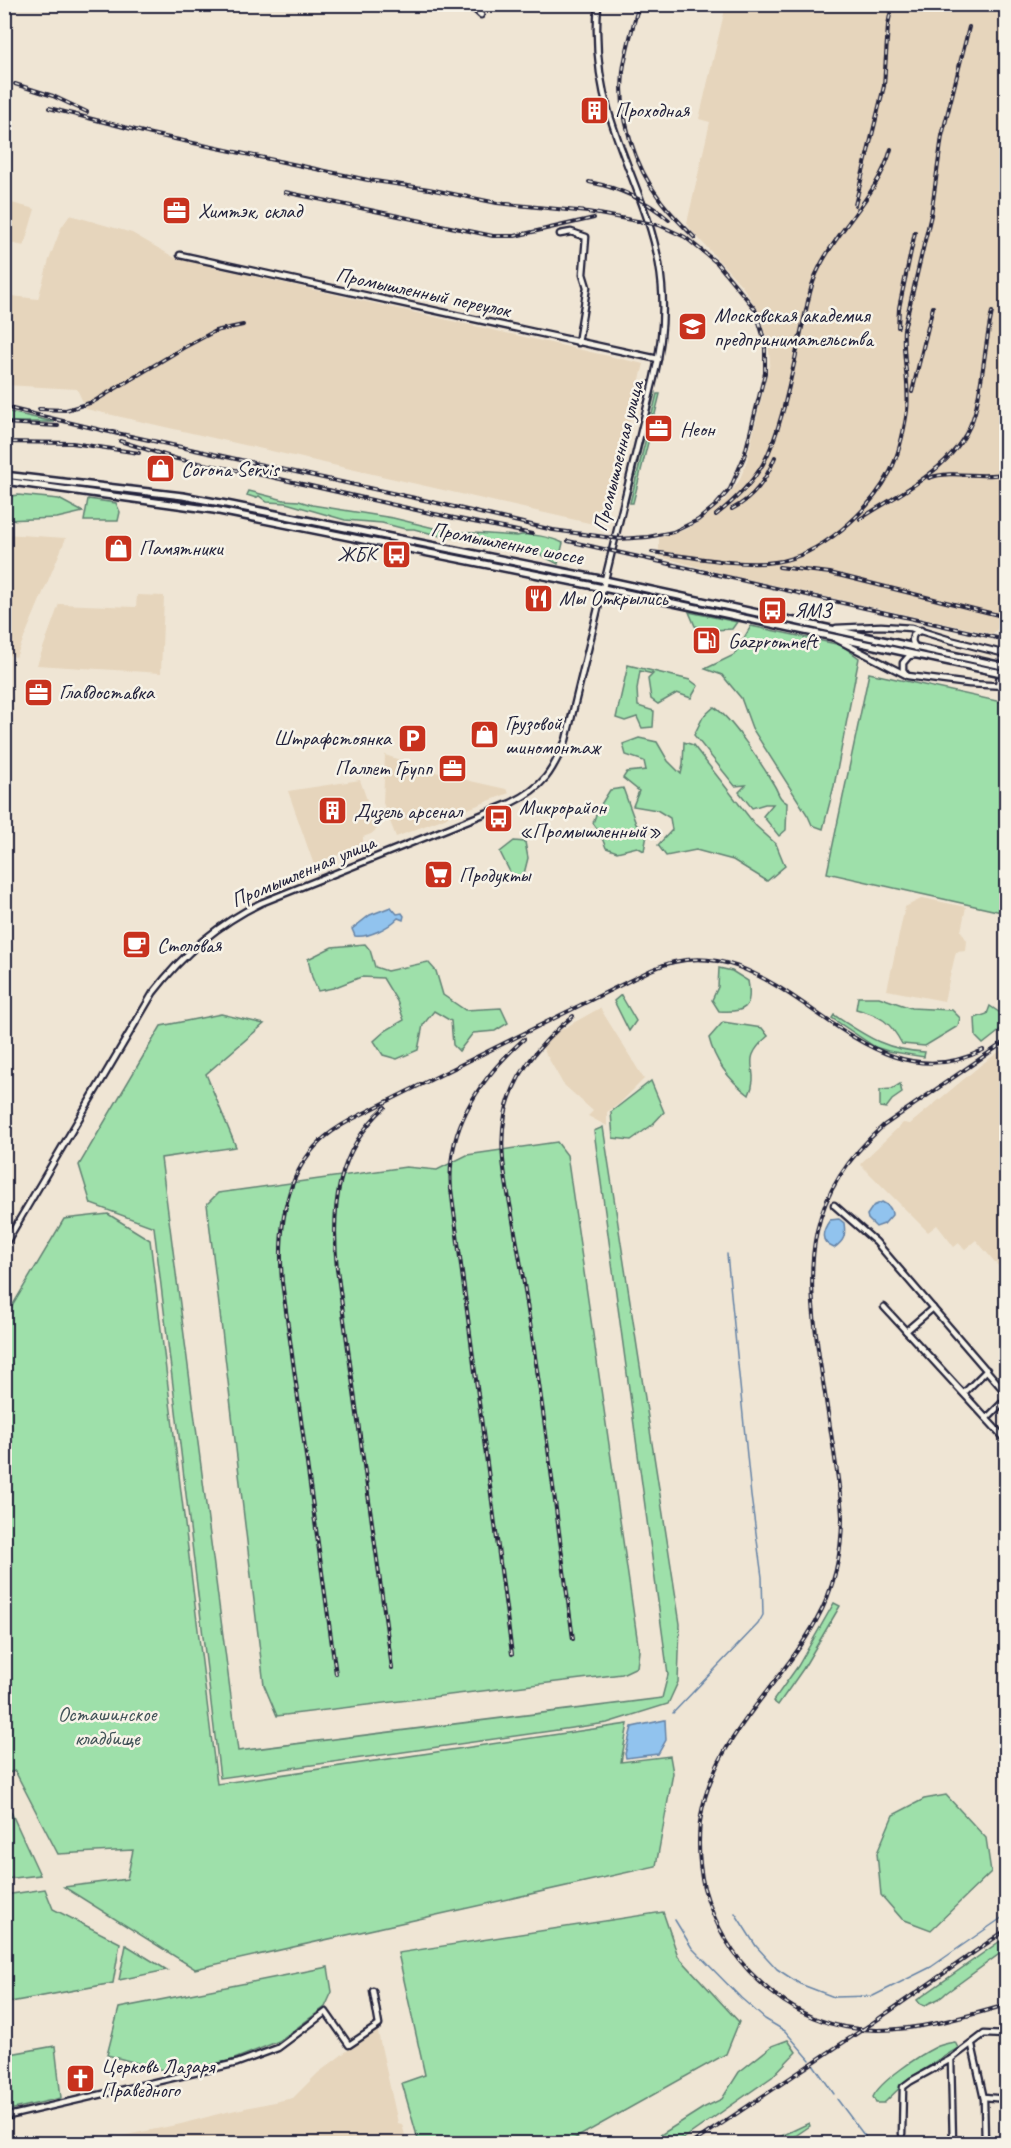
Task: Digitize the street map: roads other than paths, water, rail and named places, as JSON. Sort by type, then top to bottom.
[{"type":"main road","name":"Промышленное шоссе","points":[[4,475],[226,504],[604,580],[832,629],[998,668]]},
{"type":"main road","name":"Промышленное шоссе","points":[[4,481],[214,510],[603,588],[915,655],[998,668]]},
{"type":"main road","points":[[124,498],[125,489]]},
{"type":"main road","points":[[352,537],[353,529]]},
{"type":"main road","points":[[998,668],[1006,667]]},
{"type":"main road","points":[[998,668],[1006,674]]},
{"type":"street","points":[[469,4],[481,15]]},
{"type":"street","name":"Промышленная улица","points":[[4,1246],[153,993],[178,964],[214,931],[261,903],[529,795],[542,784],[556,763],[566,740],[603,588],[658,359],[663,319],[659,264],[648,222],[605,99],[597,54],[598,4]]},
{"type":"street","points":[[560,234],[571,232],[586,237],[582,274],[587,287],[578,343]]},
{"type":"street","name":"Промышленный переулок","points":[[180,255],[658,359]]},
{"type":"street","points":[[832,629],[881,626],[923,630],[950,640],[1006,654],[998,686]]},
{"type":"street","points":[[916,648],[912,644],[912,638],[918,630],[923,630]]},
{"type":"street","points":[[831,637],[908,676],[1006,686]]},
{"type":"street","points":[[908,676],[903,670],[903,663],[909,656],[915,655]]},
{"type":"street","points":[[834,1205],[876,1242],[1006,1393]]},
{"type":"street","points":[[884,1307],[1006,1440]]},
{"type":"street","points":[[906,1331],[933,1308]]},
{"type":"street","points":[[964,1393],[987,1370]]},
{"type":"street","points":[[987,1418],[1006,1399]]},
{"type":"street","points":[[4,2117],[237,2063],[278,2048],[326,2012],[349,2045],[379,2025],[373,1991]]},
{"type":"street","points":[[902,2134],[903,2087],[911,2080],[972,2045],[979,2036],[984,2034],[1006,2035]]},
{"type":"street","points":[[972,2045],[984,2097],[985,2144]]},
{"type":"street","points":[[951,2059],[953,2144]]},
{"type":"street","points":[[984,2097],[1006,2099]]},
{"type":"water","points":[[391,907],[397,914],[402,913],[403,920],[398,918],[378,932],[355,936],[352,929],[370,915]]},
{"type":"water","points":[[882,1202],[889,1207],[892,1215],[884,1224],[876,1227],[867,1215],[873,1206]]},
{"type":"water","points":[[839,1219],[844,1223],[844,1235],[834,1248],[826,1243],[823,1236],[830,1220]]},
{"type":"water","points":[[665,1720],[666,1740],[658,1754],[626,1758],[632,1727]]},
{"type":"waterway","points":[[673,1713],[758,1624],[763,1615],[762,1577],[751,1496],[727,1254]]},
{"type":"waterway","points":[[735,1913],[756,1946],[777,1969],[800,1984],[834,1997],[873,1996],[931,1967],[1006,1915]]},
{"type":"waterway","points":[[675,1920],[692,1948],[741,1998],[765,2019],[785,2031],[810,2060]]},
{"type":"waterway","points":[[813,2064],[834,2094]]},
{"type":"waterway","points":[[837,2099],[867,2139]]},
{"type":"railway","points":[[639,4],[623,71],[623,105],[630,139],[651,187],[669,211],[695,238]]},
{"type":"railway","points":[[855,205],[884,86],[888,25],[892,4]]},
{"type":"railway","points":[[652,552],[746,563],[775,562],[792,558],[809,551],[842,530],[870,502],[881,487],[896,458],[907,411],[904,329],[931,215],[942,136],[969,27]]},
{"type":"railway","points":[[15,84],[53,96],[87,112]]},
{"type":"railway","points":[[49,108],[151,134],[368,180],[429,189],[497,203],[588,212],[659,225],[685,237],[717,263],[755,309],[765,342],[765,373],[744,457],[730,489],[698,520],[673,532],[648,537],[620,539],[553,530],[112,432]]},
{"type":"railway","points":[[716,515],[748,485],[763,464],[782,415],[814,280],[828,251],[878,180],[891,149]]},
{"type":"railway","points":[[589,182],[632,195],[669,220]]},
{"type":"railway","points":[[285,192],[493,236],[515,236],[594,218]]},
{"type":"railway","points":[[898,327],[899,308],[915,232]]},
{"type":"railway","points":[[912,392],[933,307]]},
{"type":"railway","points":[[860,519],[928,475],[957,448],[968,431],[978,400],[992,312]]},
{"type":"railway","points":[[39,409],[66,410],[93,402],[215,331],[243,325]]},
{"type":"railway","points":[[4,407],[118,434]]},
{"type":"railway","points":[[4,423],[58,426]]},
{"type":"railway","points":[[120,441],[177,459],[267,476],[532,534]]},
{"type":"railway","points":[[4,442],[72,443],[139,453]]},
{"type":"railway","points":[[732,509],[753,494],[768,473],[775,457]]},
{"type":"railway","points":[[929,478],[948,474],[997,475],[1006,473]]},
{"type":"railway","points":[[568,541],[1006,640]]},
{"type":"railway","points":[[779,567],[830,573],[1006,617]]},
{"type":"railway","points":[[336,1674],[281,1263],[283,1223],[292,1185],[311,1151],[325,1137],[359,1116],[651,970],[696,959],[738,967],[777,987],[854,1038],[894,1057],[937,1063],[983,1050]]},
{"type":"railway","points":[[573,1016],[540,1048],[514,1086],[505,1115],[502,1140],[505,1178],[522,1271],[546,1430],[573,1639]]},
{"type":"railway","points":[[512,1654],[451,1189],[451,1167],[454,1145],[469,1106],[493,1070],[524,1039]]},
{"type":"railway","points":[[1006,1041],[883,1126],[858,1152],[839,1178],[825,1204],[817,1231],[812,1290],[819,1356],[841,1501],[842,1531],[839,1558],[828,1596],[816,1621],[731,1740],[717,1765],[707,1792],[700,1822],[699,1847],[702,1880],[708,1901],[718,1926],[732,1949],[758,1980],[787,2003],[816,2019],[846,2027],[877,2030],[908,2028],[1006,2005]]},
{"type":"railway","points":[[385,1107],[369,1124],[347,1162],[340,1182],[337,1202],[335,1246],[392,1668]]},
{"type":"railway","points":[[691,2144],[874,2022],[1006,1930]]},
{"type":"place","name":"Проходная","points":[[594,110]]},
{"type":"place","name":"Химтэк, склад","points":[[177,211]]},
{"type":"place","name":"Московская академия предпринимательства","points":[[693,327]]},
{"type":"place","name":"Неон","points":[[659,429]]},
{"type":"place","name":"Corona Servis","points":[[160,469]]},
{"type":"place","name":"Памятники","points":[[118,548]]},
{"type":"place","name":"ЖБК","points":[[397,554]]},
{"type":"place","name":"Мы Открылись","points":[[538,598]]},
{"type":"place","name":"ЯМЗ","points":[[773,610]]},
{"type":"place","name":"Gazpromneft","points":[[707,641]]},
{"type":"place","name":"Главдоставка","points":[[38,692]]},
{"type":"place","name":"Грузовой шиномонтаж","points":[[484,735]]},
{"type":"place","name":"Штрафстоянка","points":[[412,738]]},
{"type":"place","name":"Паллет Групп","points":[[453,768]]},
{"type":"place","name":"Дизель арсенал","points":[[333,811]]},
{"type":"place","name":"Микрорайон «Промышленный»","points":[[498,819]]},
{"type":"place","name":"Продукты","points":[[438,875]]},
{"type":"place","name":"Столовая","points":[[136,945]]},
{"type":"place","name":"Церковь Лазаря Праведного","points":[[80,2078]]},
{"type":"park label","name":"Осташинское кладбище","points":[[107,1726]]}]
